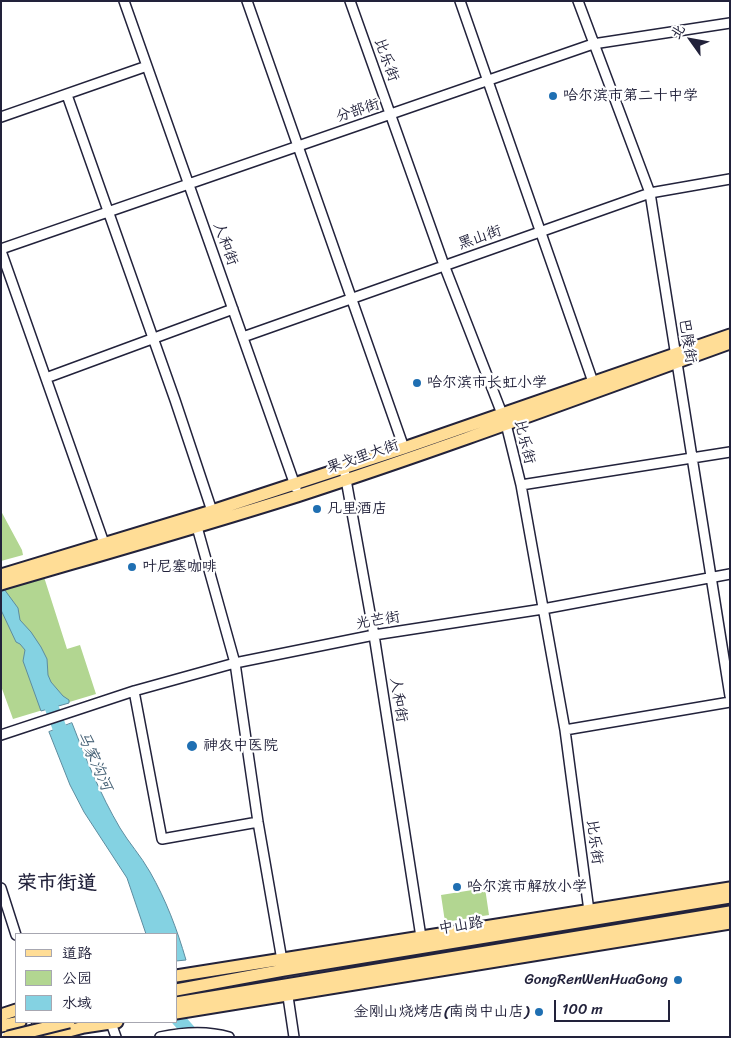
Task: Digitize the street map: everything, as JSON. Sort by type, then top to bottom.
[{"type":"main road","name":"果戈里大街","points":[[1,584],[104,543],[295,484],[345,473],[504,419],[676,358],[730,335]]},
{"type":"main road","name":"果戈里大街","points":[[1,574],[39,568],[197,527],[299,495],[404,448],[504,419],[594,382],[730,343]]},
{"type":"main road","points":[[178,976],[283,965],[421,937],[730,888]]},
{"type":"main road","name":"中山路","points":[[178,990],[283,965],[730,898]]},
{"type":"main road","name":"中山路","points":[[287,989],[730,912]]},
{"type":"main road","points":[[178,1012],[200,1005],[287,989],[730,923]]},
{"type":"main road","points":[[178,1003],[200,1005]]},
{"type":"main road","points":[[1,1014],[15,1010]]},
{"type":"main road","points":[[1,1026],[15,1023]]},
{"type":"main road","points":[[8,1037],[66,1023]]},
{"type":"main road","points":[[46,1037],[108,1023]]},
{"type":"street","name":"人和街","points":[[124,1],[299,495]]},
{"type":"street","points":[[247,1],[404,448]]},
{"type":"street","name":"比乐街","points":[[350,1],[445,266],[504,419],[521,485],[565,730],[589,911]]},
{"type":"street","points":[[460,1],[594,382]]},
{"type":"street","name":"巴陵街","points":[[578,1],[650,193],[730,696]]},
{"type":"street","name":"分部街","points":[[1,250],[593,44],[730,23]]},
{"type":"street","points":[[1,117],[147,66]]},
{"type":"street","points":[[67,95],[175,400],[212,511]]},
{"type":"street","name":"黑山街","points":[[243,337],[650,193],[730,179]]},
{"type":"street","points":[[1,250],[104,543]]},
{"type":"street","points":[[46,378],[233,309]]},
{"type":"street","points":[[521,485],[730,452]]},
{"type":"street","name":"人和街","points":[[345,473],[374,636],[421,937]]},
{"type":"street","points":[[197,527],[236,663],[258,822],[283,965]]},
{"type":"street","name":"光芒街","points":[[1,735],[134,691],[236,663],[374,636],[543,609],[730,574]]},
{"type":"street","points":[[134,691],[162,839],[258,822]]},
{"type":"street","points":[[565,730],[730,702]]},
{"type":"street","points":[[1,888],[15,933]]},
{"type":"street","points":[[287,989],[294,1037]]},
{"type":"street","points":[[36,1037],[37,1023]]},
{"type":"street","points":[[114,1023],[116,1037]]},
{"type":"street","points":[[160,1037],[186,1032],[221,1034],[229,1037]]},
{"type":"green space","points":[[1,511],[23,555],[1,561]]},
{"type":"green space","points":[[44,577],[67,649],[80,645],[96,694],[13,719],[1,686],[1,590]]},
{"type":"green space","points":[[485,888],[489,915],[445,922],[441,895]]},
{"type":"water","points":[[4,589],[18,608],[20,620],[41,647],[47,659],[48,675],[51,682],[69,700],[69,703],[41,711],[23,661],[25,650],[16,642],[1,610],[1,590]]},
{"type":"water","points":[[72,723],[106,802],[161,893],[177,933],[146,933],[127,878],[84,812],[70,785],[49,732]]},
{"type":"water","points":[[178,935],[186,960],[178,961]]},
{"type":"waterway","name":"马家沟河","points":[[45,690],[66,745]]},
{"type":"waterway","name":"马家沟河","points":[[178,1019],[194,1037]]},
{"type":"place","name":"哈尔滨市第二十中学","points":[[553,96]]},
{"type":"place","name":"哈尔滨市长虹小学","points":[[417,383]]},
{"type":"place","name":"凡里酒店","points":[[317,509]]},
{"type":"place","name":"叶尼塞咖啡","points":[[132,567]]},
{"type":"place","name":"神农中医院","points":[[192,746]]},
{"type":"place","name":"哈尔滨市解放小学","points":[[457,887]]},
{"type":"place","name":"GongRenWenHuaGong","points":[[678,980]]},
{"type":"place","name":"金刚山烧烤店(南岗中山店)","points":[[539,1012]]},
{"type":"district","name":"荣市街道","points":[[57,884]]}]
